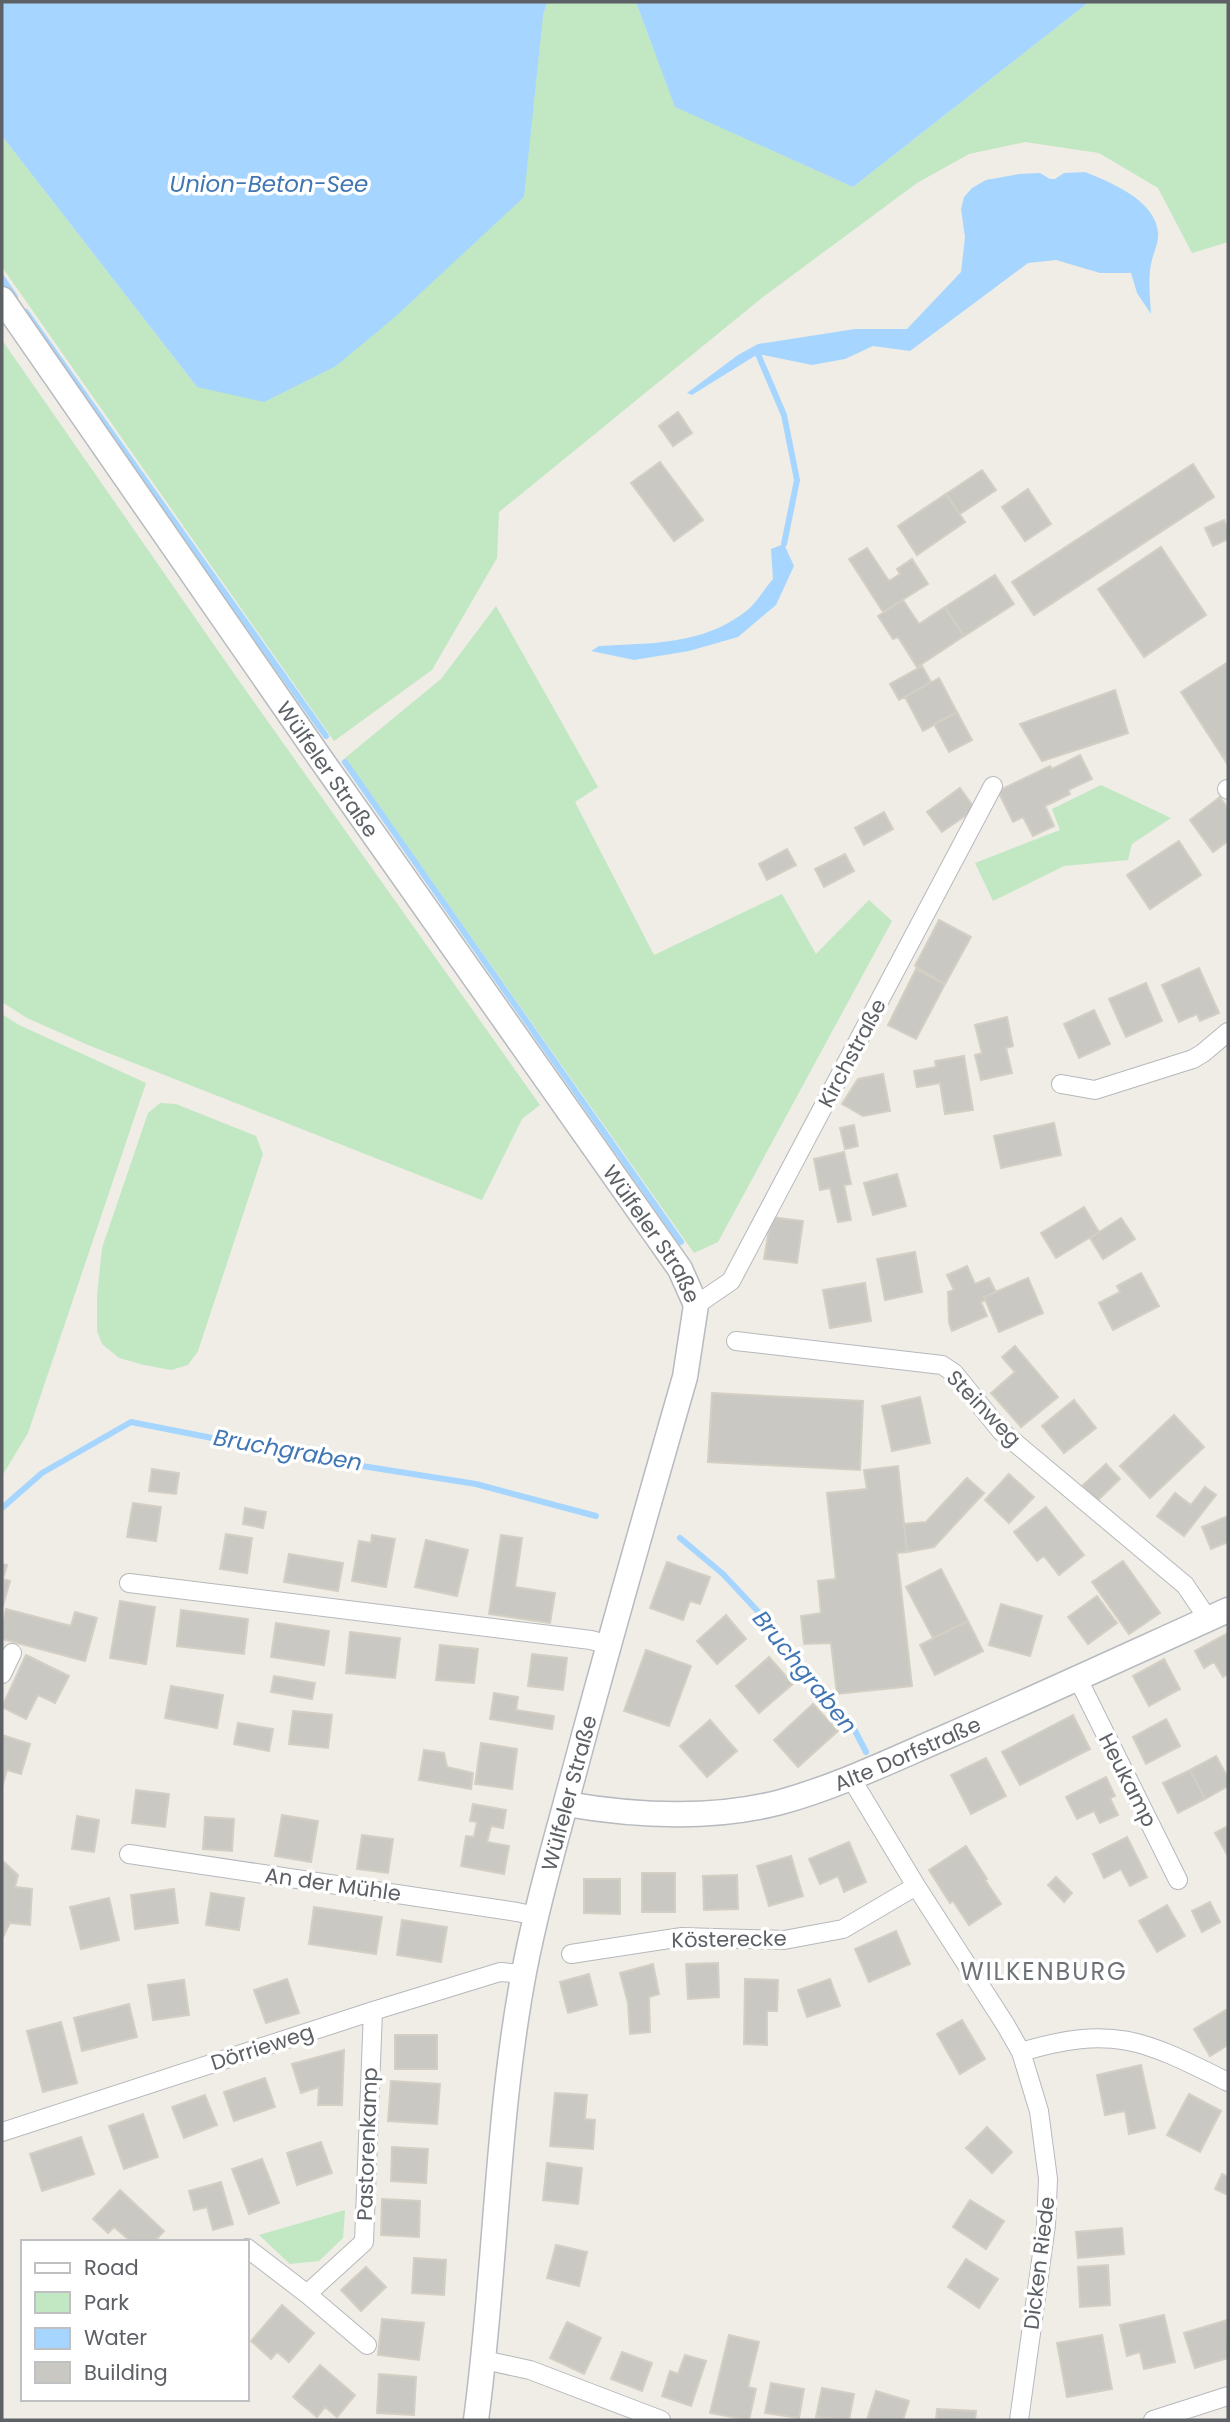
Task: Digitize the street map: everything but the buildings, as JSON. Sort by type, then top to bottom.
[{"type":"main road","name":"Wülfeler Straße","points":[[2,299],[328,770],[680,1269],[696,1305],[685,1377],[566,1804],[536,1916],[524,1974],[509,2067],[484,2360],[476,2420]]},
{"type":"main road","name":"Alte Dorfstraße","points":[[566,1804],[607,1811],[654,1814],[720,1812],[780,1802],[851,1778],[1078,1679],[1218,1614]]},
{"type":"street","name":"Kirchstraße","points":[[696,1305],[731,1281],[993,786]]},
{"type":"street","points":[[1061,1084],[1095,1090],[1193,1059],[1228,1032]]},
{"type":"street","name":"Steinweg","points":[[736,1341],[942,1365],[954,1373],[1001,1431],[1218,1614]]},
{"type":"street","points":[[129,1583],[591,1640],[609,1645]]},
{"type":"street","points":[[2,1674],[12,1653]]},
{"type":"street","name":"Heukamp","points":[[1078,1679],[1178,1880]]},
{"type":"street","name":"Dicken Riede","points":[[851,1778],[1021,2052],[1039,2111],[1048,2179],[1046,2225],[1018,2420]]},
{"type":"street","name":"An der Mühle","points":[[129,1854],[536,1916]]},
{"type":"street","name":"Kösterecke","points":[[571,1954],[682,1937],[784,1940],[831,1931],[843,1928],[916,1886]]},
{"type":"street","name":"Dörrieweg","points":[[2,2132],[500,1972],[524,1974]]},
{"type":"street","name":"Pastorenkamp","points":[[307,2294],[363,2242],[373,2011]]},
{"type":"street","points":[[1021,2052],[1080,2038],[1119,2038],[1158,2048],[1228,2082]]},
{"type":"street","points":[[248,2249],[307,2294],[366,2345]]},
{"type":"street","points":[[484,2360],[530,2370],[655,2419]]},
{"type":"street","points":[[1153,2420],[1228,2396]]},
{"type":"green space","points":[[547,2],[636,2],[676,107],[853,187],[1089,2],[1228,2],[1228,242],[1192,253],[1158,188],[1099,153],[1025,142],[969,154],[917,183],[763,297],[499,512],[497,558],[432,670],[334,741],[2,267],[2,136],[197,387],[543,16]]},
{"type":"green space","points":[[2,340],[237,678],[540,1105],[522,1119],[482,1200],[88,1045],[27,1018],[2,1002]]},
{"type":"green space","points":[[496,606],[598,787],[575,802],[654,955],[782,894],[816,954],[869,900],[892,921],[718,1242],[694,1253],[345,758],[441,679]]},
{"type":"green space","points":[[1101,785],[1171,818],[1132,844],[1128,860],[1064,866],[993,901],[975,863],[1060,830],[1052,809]]},
{"type":"green space","points":[[2,1014],[19,1025],[146,1083],[28,1433],[2,1476]]},
{"type":"green space","points":[[160,1103],[176,1104],[256,1136],[263,1154],[198,1351],[188,1365],[171,1370],[119,1358],[102,1344],[97,1331],[97,1296],[102,1248],[148,1113]]},
{"type":"green space","points":[[345,2210],[343,2238],[319,2261],[290,2264],[259,2235]]},
{"type":"water","name":"Union-Beton-See","points":[[2,2],[547,2],[543,16],[524,197],[395,317],[336,366],[264,402],[197,387],[2,136]]},
{"type":"water","points":[[636,2],[1089,2],[853,187],[675,107]]},
{"type":"water","points":[[1085,172],[1130,194],[1149,211],[1155,221],[1158,236],[1150,270],[1151,314],[1137,293],[1131,273],[1100,273],[1056,260],[1028,263],[910,351],[873,346],[845,359],[812,365],[758,354],[692,395],[687,393],[738,355],[758,344],[855,329],[907,329],[961,272],[965,237],[961,209],[964,197],[972,188],[986,180],[1019,174],[1040,173],[1055,179],[1064,173]]},
{"type":"water","points":[[784,544],[794,566],[776,605],[738,637],[689,651],[634,660],[591,651],[599,646],[675,640],[711,631],[729,623],[749,609],[773,579],[771,549]]},
{"type":"waterway","points":[[2,278],[15,297]]},
{"type":"waterway","points":[[26,312],[326,736]]},
{"type":"waterway","points":[[758,354],[784,415],[797,480],[784,544]]},
{"type":"waterway","points":[[345,762],[681,1242]]},
{"type":"waterway","name":"Bruchgraben","points":[[2,1508],[42,1473],[131,1422],[324,1460],[476,1484],[596,1516]]},
{"type":"waterway","name":"Bruchgraben","points":[[680,1538],[723,1574],[765,1619],[811,1680],[852,1725],[866,1752]]},
{"type":"district","name":"WILKENBURG","points":[[1044,1971]]}]
